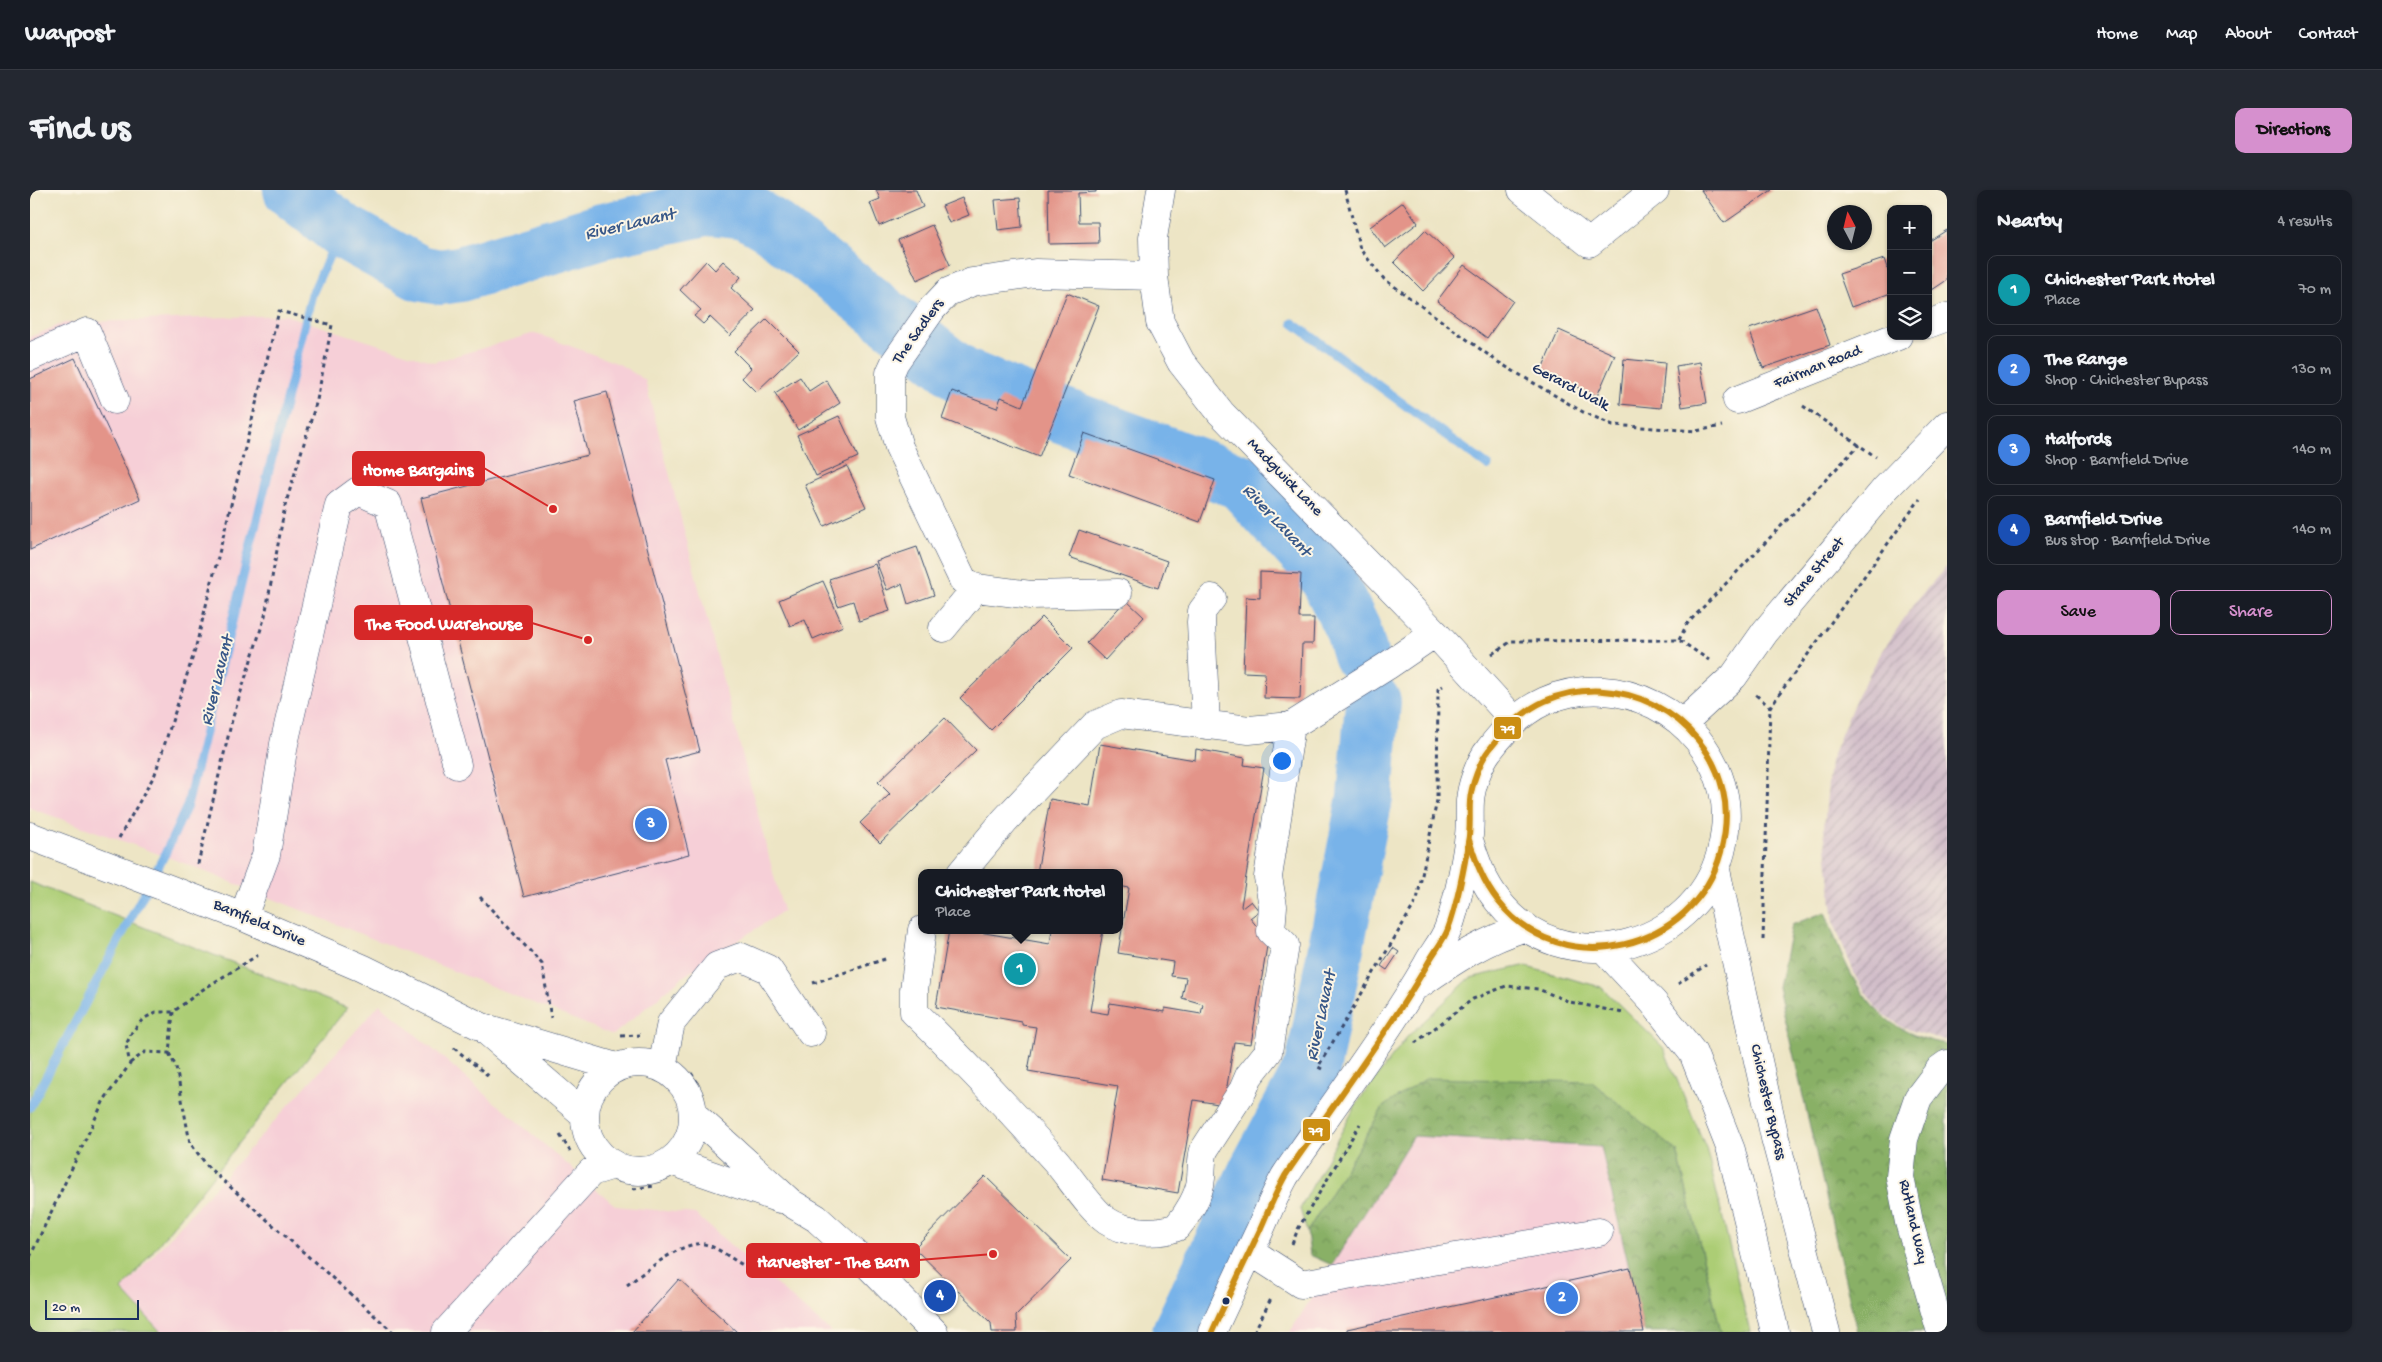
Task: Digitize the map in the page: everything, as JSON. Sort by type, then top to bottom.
[{"type":"street","name":"Madgwick Lane","points":[[1161,190],[1153,238],[1154,276],[1160,322],[1187,370],[1221,413],[1435,633],[1514,720]]},
{"type":"street","points":[[1522,190],[1589,244],[1655,190]]},
{"type":"street","name":"The Sadlers","points":[[976,588],[963,580],[898,447],[890,417],[890,373],[895,362],[932,309],[948,292],[972,282],[1035,273],[1154,276]]},
{"type":"street","points":[[1932,323],[1947,317]]},
{"type":"street","points":[[30,357],[87,332],[115,400]]},
{"type":"street","name":"Fairman Road","points":[[1734,412],[1889,340]]},
{"type":"street","name":"Stane Street","points":[[1683,723],[1734,676],[1765,632],[1899,474],[1947,425]]},
{"type":"street","points":[[243,917],[266,855],[284,744],[339,505],[358,491],[388,504],[458,765]]},
{"type":"street","points":[[943,628],[976,588],[1031,595],[1118,593]]},
{"type":"street","points":[[1206,725],[1201,622],[1202,611],[1212,598]]},
{"type":"street","points":[[964,869],[1005,820],[1095,725],[1121,714],[1249,730],[1291,726],[1379,671],[1435,633]]},
{"type":"street","points":[[1212,1332],[1285,1177],[1415,988],[1448,930],[1469,840],[1470,795],[1485,754],[1514,720],[1545,701],[1581,691],[1618,691],[1653,702],[1683,723],[1709,754],[1724,792],[1726,832],[1716,870],[1697,901],[1671,925],[1639,941],[1603,948],[1550,940],[1526,927],[1499,904],[1480,874],[1469,840]]},
{"type":"street","points":[[920,939],[914,1012],[984,1081],[1066,1172],[1106,1220],[1122,1227],[1150,1232],[1177,1227],[1184,1219],[1199,1189],[1201,1159],[1204,1150],[1243,1090],[1249,1076],[1268,1052],[1285,945],[1271,931],[1273,906],[1268,877],[1291,726]]},
{"type":"street","name":"Barnfield Drive","points":[[30,836],[243,917],[362,968],[482,1027],[616,1067]]},
{"type":"street","name":"Chichester Bypass","points":[[1716,870],[1775,1138],[1826,1332]]},
{"type":"street","points":[[1415,988],[1462,955],[1498,936],[1526,927]]},
{"type":"street","points":[[1603,948],[1653,1002],[1693,1054],[1730,1150],[1775,1332]]},
{"type":"street","points":[[662,1067],[671,1023],[717,966],[741,957],[768,968],[811,1033]]},
{"type":"street","name":"Barnfield Drive","points":[[482,1027],[585,1115]]},
{"type":"street","name":"Barnfield Drive","points":[[647,1062],[662,1067],[681,1081],[688,1092],[694,1115],[692,1132],[684,1148],[671,1161],[658,1168],[644,1171],[614,1166],[592,1145],[586,1131],[585,1115],[587,1100],[603,1076],[616,1067],[631,1063],[647,1062]]},
{"type":"street","name":"Rutland Way","points":[[1941,1332],[1909,1222],[1900,1177],[1904,1139],[1918,1098],[1940,1069],[1947,1064]]},
{"type":"street","points":[[694,1115],[791,1203],[816,1218],[866,1264],[934,1332]]},
{"type":"street","points":[[671,1161],[791,1203]]},
{"type":"street","points":[[446,1332],[591,1172],[614,1166]]},
{"type":"street","points":[[1250,1251],[1301,1284],[1599,1232]]},
{"type":"path","name":"Gerard Walk","points":[[1345,190],[1360,249],[1384,279],[1498,362],[1583,412],[1613,425],[1696,431],[1734,412]]},
{"type":"path","points":[[97,860],[156,774],[195,650],[279,310],[332,325],[317,400],[285,506],[265,616],[232,720],[191,896]]},
{"type":"path","points":[[1410,1047],[1473,999],[1506,986],[1538,989],[1570,1002],[1627,1014],[1653,1002],[1712,960],[1763,951],[1770,707],[1925,492],[1800,404]]},
{"type":"path","points":[[1679,640],[1687,624],[1859,446]]},
{"type":"path","points":[[480,896],[542,964],[553,1027]]},
{"type":"path","points":[[784,993],[920,939]]},
{"type":"path","points":[[130,1064],[126,1045],[132,1032],[143,1019],[156,1012],[174,1012],[202,990],[261,954]]},
{"type":"path","points":[[174,1012],[169,1053],[176,1067],[190,1143],[209,1168],[392,1332]]},
{"type":"path","points":[[30,1257],[104,1100],[130,1064],[145,1052],[169,1053]]},
{"type":"path","points":[[1298,1229],[1360,1123]]},
{"type":"path","points":[[628,1285],[683,1248],[704,1244],[748,1268],[762,1271],[778,1270],[809,1247]]},
{"type":"shaded area","points":[[285,315],[434,362],[535,333],[619,364],[645,380],[783,911],[684,976],[613,1035],[181,862],[30,808],[30,337],[64,323]]},
{"type":"shaded area","points":[[1947,566],[1947,1041],[1903,1028],[1877,1009],[1857,980],[1834,924],[1824,828],[1830,761],[1857,696],[1880,655],[1915,602]]},
{"type":"shaded area","points":[[380,1004],[616,1206],[695,1214],[831,1332],[161,1332],[122,1290]]},
{"type":"shaded area","points":[[1413,1136],[1601,1147],[1720,1332],[1290,1332]]},
{"type":"green space","points":[[30,882],[347,1008],[122,1290],[161,1332],[30,1332]]},
{"type":"green space","points":[[1825,912],[1844,959],[1866,998],[1881,1014],[1899,1027],[1920,1037],[1947,1044],[1947,1332],[1857,1332],[1778,987],[1791,925]]},
{"type":"green space","points":[[1523,966],[1601,987],[1663,1047],[1706,1148],[1750,1332],[1721,1332],[1677,1151],[1384,1106],[1307,1232],[1300,1209],[1357,1103],[1407,1037],[1470,978]]},
{"type":"green space","points":[[1427,1078],[1592,1082],[1677,1151],[1721,1332],[1644,1332],[1601,1147],[1413,1136],[1332,1265],[1310,1255],[1307,1232],[1384,1106]]},
{"type":"building","points":[[876,190],[916,190],[923,207],[879,226],[870,203],[880,199]]},
{"type":"building","points":[[1048,190],[1096,190],[1096,192],[1078,193],[1079,222],[1098,222],[1099,243],[1049,244]]},
{"type":"building","points":[[1701,190],[1772,190],[1724,223]]},
{"type":"building","points":[[962,198],[969,215],[949,223],[942,206]]},
{"type":"building","points":[[1020,198],[1022,227],[998,230],[995,200]]},
{"type":"building","points":[[1403,202],[1418,223],[1385,248],[1370,227]]},
{"type":"building","points":[[932,225],[950,265],[917,280],[898,240]]},
{"type":"building","points":[[1425,230],[1455,258],[1423,291],[1394,262]]},
{"type":"building","points":[[1947,230],[1947,280],[1932,290],[1932,250],[1932,239]]},
{"type":"building","points":[[1884,259],[1887,268],[1887,294],[1851,307],[1839,274]]},
{"type":"building","points":[[706,261],[715,270],[723,261],[741,277],[731,288],[755,310],[730,336],[710,317],[703,324],[694,316],[701,310],[680,290]]},
{"type":"building","points":[[1464,265],[1513,301],[1487,338],[1437,301]]},
{"type":"building","points":[[1067,293],[1099,306],[1039,457],[942,419],[952,391],[997,408],[1001,397],[1022,406]]},
{"type":"building","points":[[1816,306],[1830,345],[1763,368],[1749,329]]},
{"type":"building","points":[[767,319],[799,351],[756,392],[742,378],[751,368],[734,351]]},
{"type":"building","points":[[1559,330],[1615,355],[1597,396],[1541,371]]},
{"type":"building","points":[[75,358],[140,499],[30,550],[30,379]]},
{"type":"building","points":[[1624,359],[1665,363],[1661,408],[1620,404]]},
{"type":"building","points":[[1700,362],[1707,403],[1682,407],[1676,366]]},
{"type":"building","points":[[800,377],[809,391],[826,380],[840,403],[798,430],[775,393]]},
{"type":"building","points":[[607,392],[700,751],[665,760],[689,854],[524,897],[421,498],[588,455],[574,401]]},
{"type":"building","points":[[839,416],[858,457],[816,476],[797,435]]},
{"type":"building","points":[[1084,433],[1215,480],[1200,522],[1069,474]]},
{"type":"building","points":[[847,466],[866,507],[824,526],[805,485]]},
{"type":"building","points":[[1079,530],[1167,561],[1158,588],[1069,557]]},
{"type":"building","points":[[917,547],[934,595],[908,604],[902,584],[887,590],[876,561]]},
{"type":"building","points":[[875,564],[890,611],[859,621],[853,601],[838,606],[829,579]]},
{"type":"building","points":[[1260,572],[1301,574],[1299,618],[1314,618],[1313,644],[1302,644],[1300,699],[1264,698],[1265,673],[1243,672],[1246,597],[1260,598]]},
{"type":"building","points":[[823,581],[843,626],[813,639],[805,620],[790,626],[779,600]]},
{"type":"building","points":[[1126,600],[1144,617],[1105,660],[1087,643]]},
{"type":"building","points":[[1042,617],[1073,648],[991,730],[960,698]]},
{"type":"building","points":[[945,718],[976,750],[880,843],[860,823],[890,794],[878,782]]},
{"type":"building","points":[[1100,744],[1195,760],[1196,749],[1245,758],[1244,765],[1264,768],[1241,906],[1242,908],[1251,901],[1259,911],[1250,918],[1268,940],[1251,1044],[1234,1042],[1224,1105],[1194,1100],[1178,1193],[1102,1180],[1118,1086],[1028,1071],[1036,1027],[1022,1025],[1022,1022],[936,1007],[948,934],[991,934],[1050,944],[1051,934],[1102,934],[1090,1011],[1108,1014],[1110,1003],[1165,1012],[1165,1008],[1201,1014],[1203,1004],[1182,998],[1186,978],[1171,976],[1173,962],[1118,953],[1121,934],[1123,934],[1129,888],[1123,887],[1123,869],[1038,869],[1050,799],[1090,806]]},
{"type":"building","points":[[1393,948],[1399,952],[1387,970],[1381,966]]},
{"type":"building","points":[[985,1176],[1071,1260],[1016,1316],[1017,1332],[992,1332],[991,1323],[914,1248]]},
{"type":"building","points":[[1630,1268],[1644,1332],[1347,1332],[1347,1329]]},
{"type":"building","points":[[679,1279],[737,1332],[632,1332]]},
{"type":"waterway","name":"River Lavant","points":[[291,190],[341,230],[419,273],[440,277],[460,274],[602,231],[710,207],[746,211],[773,227],[961,375],[1025,401]]},
{"type":"waterway","name":"River Lavant","points":[[30,1107],[165,854],[187,806],[312,294],[341,230]]},
{"type":"waterway","points":[[1293,323],[1488,466]]},
{"type":"waterway","name":"River Lavant","points":[[1056,413],[1241,482],[1326,575],[1353,630],[1360,654]]},
{"type":"waterway","name":"River Lavant","points":[[1180,1332],[1257,1170],[1313,1066],[1365,797],[1373,702]]},
{"type":"transit line","name":"79","points":[[1212,1332],[1285,1176],[1389,1026],[1446,934],[1454,910],[1465,862],[1469,832],[1470,801],[1474,781],[1486,755],[1507,728],[1537,705],[1573,693],[1601,691],[1629,695],[1655,705],[1678,720],[1698,740],[1713,764],[1725,799],[1726,822],[1723,844],[1707,886],[1684,913],[1656,932],[1624,944],[1590,948],[1556,942],[1525,927],[1498,901],[1488,887],[1480,872],[1469,840]]},
{"type":"place","name":"Home Bargains","points":[[553,509]]},
{"type":"place","name":"The Food Warehouse","points":[[588,640]]},
{"type":"place","name":"Halfords","points":[[651,824]]},
{"type":"place","name":"Chichester Park Hotel","points":[[1020,969]]},
{"type":"place","name":"Harvester - The Barn","points":[[993,1254]]},
{"type":"place","name":"Barnfield Drive","points":[[940,1296]]},
{"type":"place","name":"The Range","points":[[1562,1298]]}]
